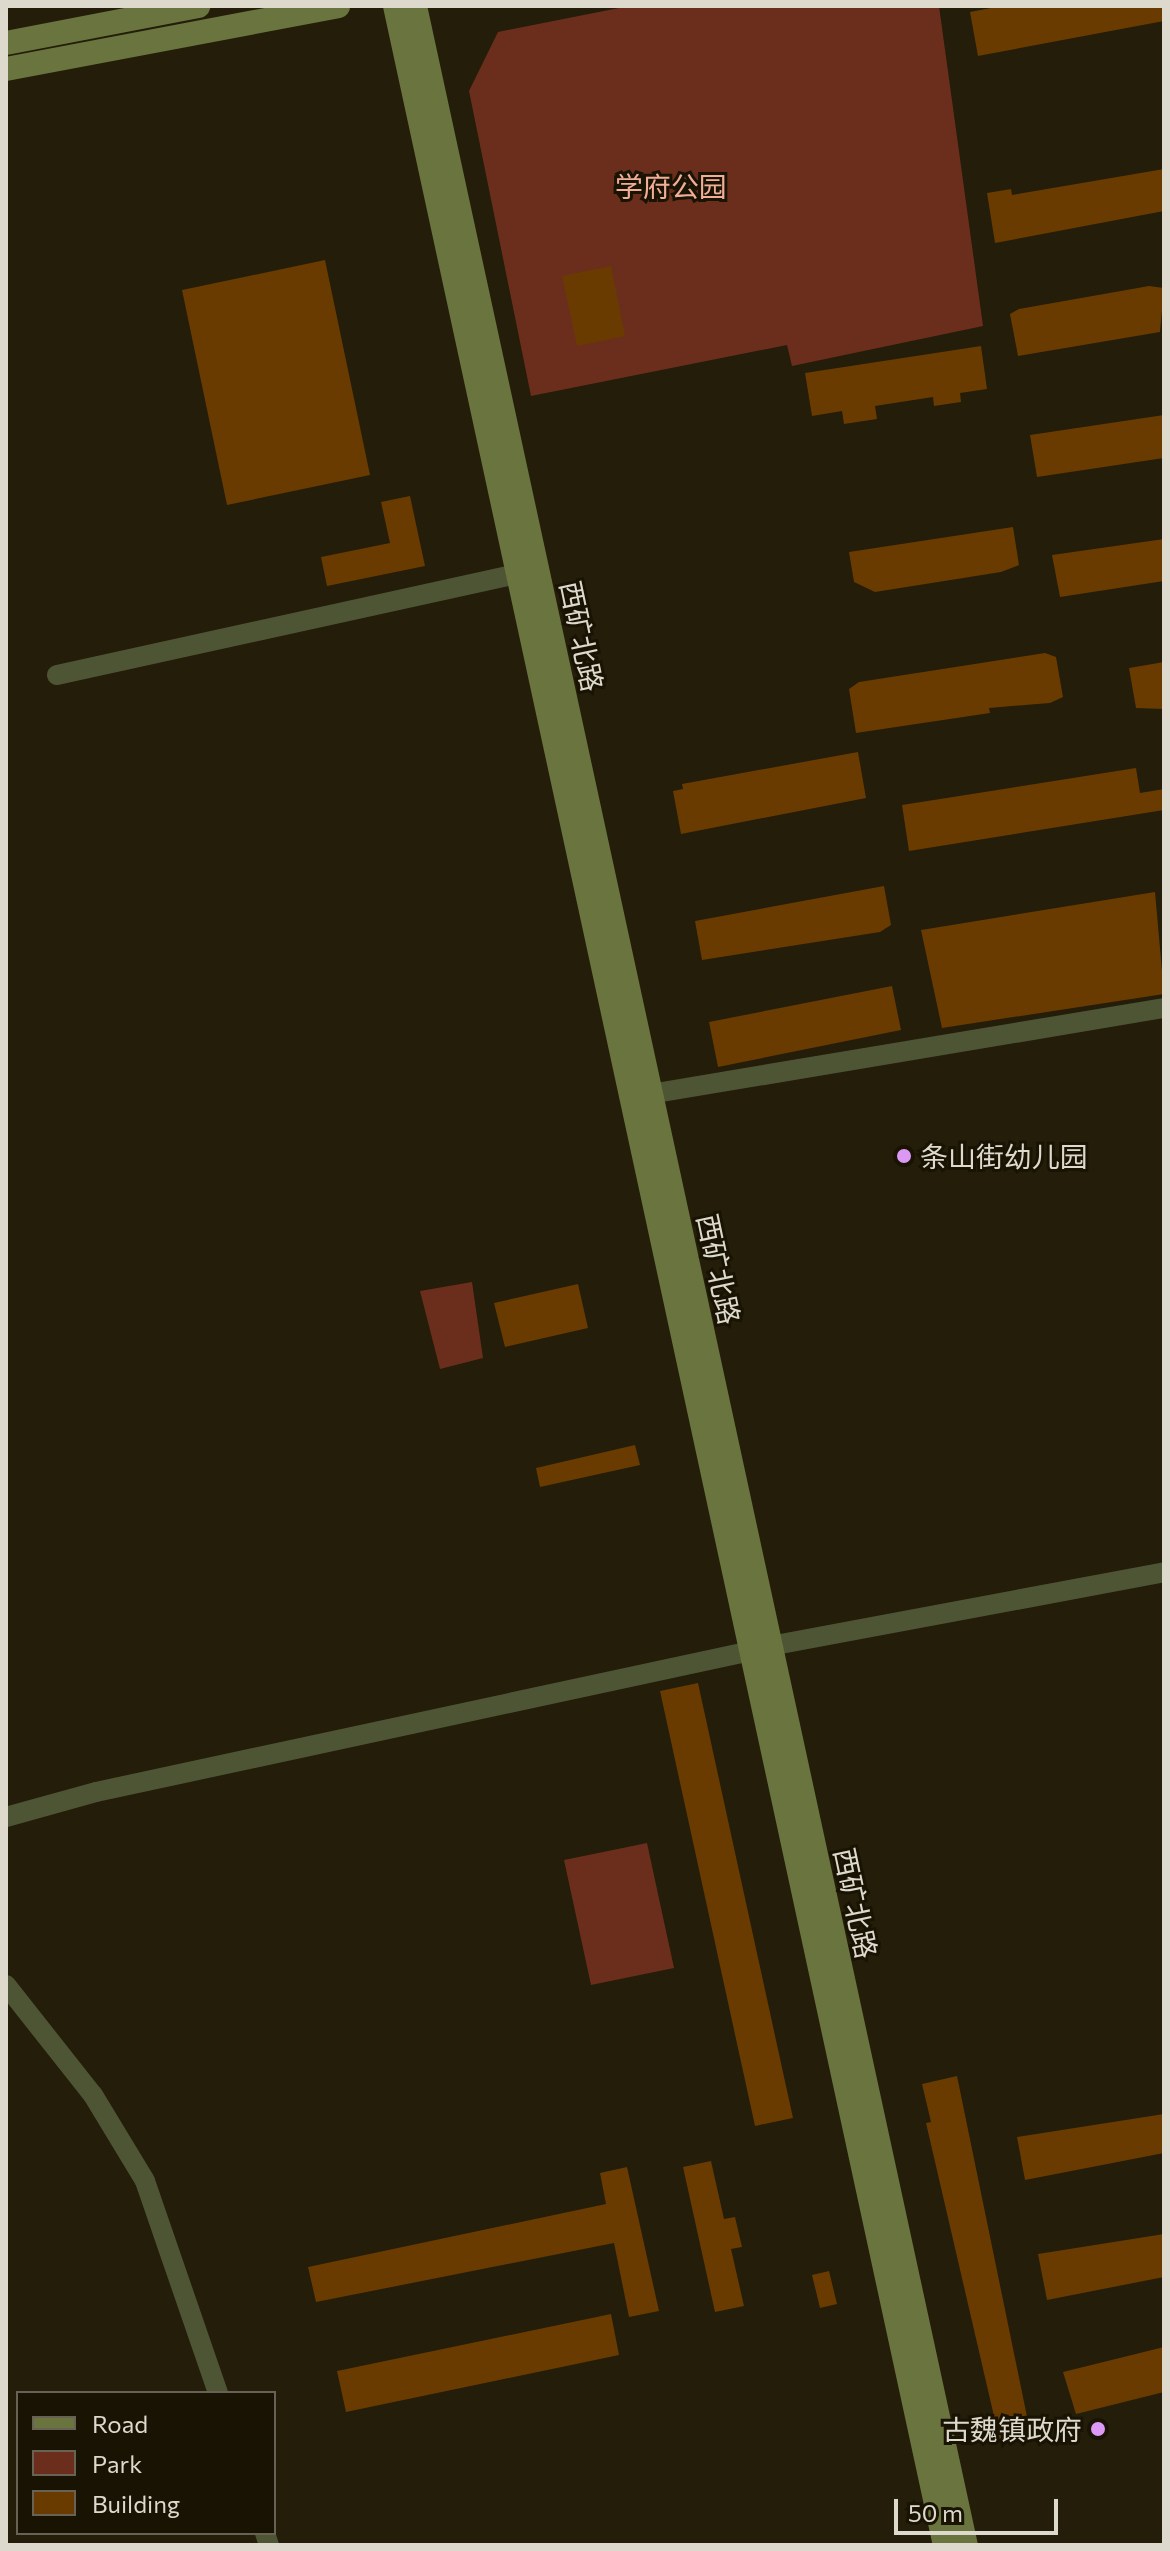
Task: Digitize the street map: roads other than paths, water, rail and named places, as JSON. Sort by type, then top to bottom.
[{"type":"main road","points":[[6,43],[198,6]]},
{"type":"main road","points":[[6,69],[338,6]]},
{"type":"main road","name":"西矿北路","points":[[395,6],[518,574],[966,2545]]},
{"type":"main road","name":"西矿北路","points":[[415,6],[650,1094],[760,1648],[945,2545]]},
{"type":"street","points":[[57,675],[518,574]]},
{"type":"street","points":[[650,1094],[1164,1008]]},
{"type":"street","points":[[6,1817],[96,1792],[760,1648],[1164,1572]]},
{"type":"street","points":[[6,1985],[93,2095],[145,2181],[217,2391]]},
{"type":"place","name":"条山街幼儿园","points":[[904,1156]]},
{"type":"place","name":"古魏镇政府","points":[[1098,2429]]},
{"type":"park label","name":"学府公园","points":[[671,186]]}]
